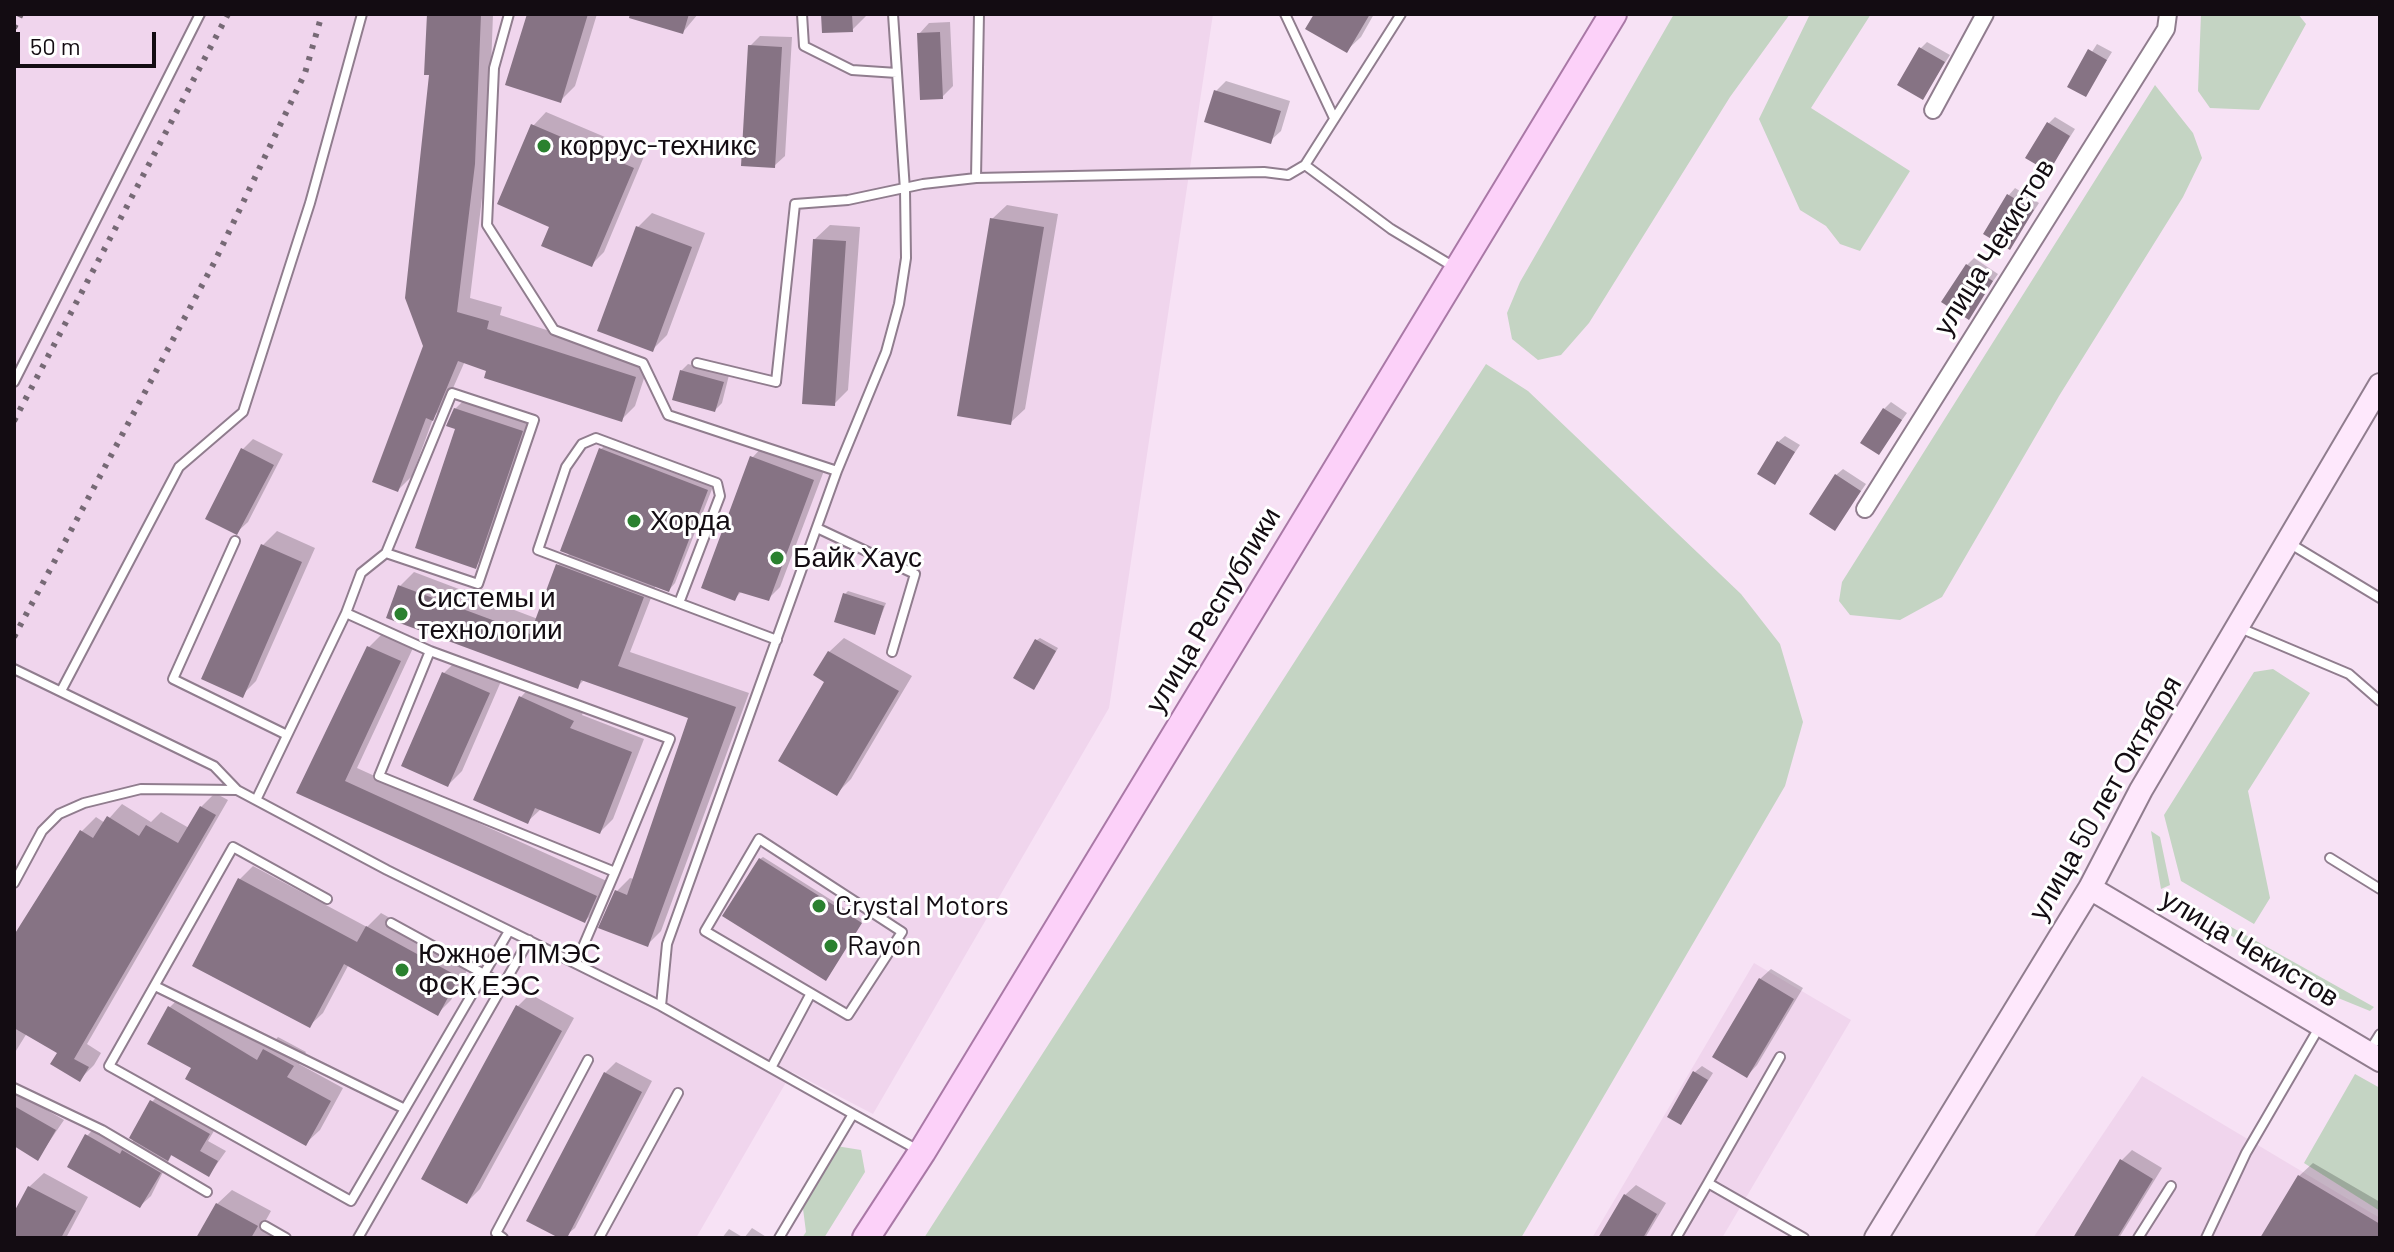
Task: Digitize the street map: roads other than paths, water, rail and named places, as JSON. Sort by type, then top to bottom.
[{"type":"main road","name":"улица Республики","points":[[866,1238],[922,1152],[1458,269],[1606,19]]},
{"type":"main road","name":"улица 50 лет Октября","points":[[1876,1238],[2090,888],[2141,790],[2380,385]]},
{"type":"main road","name":"улица Чекистов","points":[[2090,888],[2320,1025],[2376,1049]]},
{"type":"street","points":[[1933,110],[1985,14]]},
{"type":"street","name":"улица Чекистов","points":[[1865,509],[2166,29],[2168,14]]},
{"type":"lane","points":[[14,382],[200,14]]},
{"type":"lane","points":[[61,691],[179,467],[243,412],[310,203],[362,14]]},
{"type":"lane","points":[[509,14],[494,68],[487,225],[554,330],[643,363],[668,415],[837,471]]},
{"type":"lane","points":[[802,14],[804,46],[852,70],[897,73]]},
{"type":"lane","points":[[661,1006],[667,944],[837,471],[886,352],[899,304],[906,258],[905,190],[893,14]]},
{"type":"lane","points":[[976,178],[979,14]]},
{"type":"lane","points":[[1285,14],[1334,118]]},
{"type":"lane","points":[[697,363],[776,382],[795,204],[976,178],[1264,172],[1288,175],[1305,165],[1401,14]]},
{"type":"lane","points":[[1305,165],[1391,229],[1458,269]]},
{"type":"lane","points":[[257,798],[285,734],[346,613],[361,573],[386,553],[452,393],[534,420],[478,584],[386,553]]},
{"type":"lane","points":[[679,603],[720,496],[717,483],[596,438],[582,444],[566,467],[538,550],[777,640]]},
{"type":"lane","points":[[817,528],[915,574],[892,652]]},
{"type":"lane","points":[[235,541],[173,679],[285,734]]},
{"type":"lane","points":[[2288,543],[2380,598]]},
{"type":"lane","points":[[346,613],[430,651],[670,739],[576,963]]},
{"type":"lane","points":[[2239,627],[2349,674],[2380,701]]},
{"type":"lane","points":[[430,651],[379,776],[615,872]]},
{"type":"lane","points":[[14,669],[214,766],[237,790]]},
{"type":"lane","points":[[14,883],[42,831],[59,814],[84,803],[141,789],[237,790],[387,870],[661,1006],[922,1152]]},
{"type":"lane","points":[[759,839],[902,932],[848,1015],[810,995],[705,931],[759,839]]},
{"type":"lane","points":[[327,899],[233,847],[109,1066],[351,1201],[509,931]]},
{"type":"lane","points":[[2330,858],[2380,889]]},
{"type":"lane","points":[[391,923],[504,985]]},
{"type":"lane","points":[[358,1238],[529,940]]},
{"type":"lane","points":[[155,986],[405,1109]]},
{"type":"lane","points":[[772,1066],[810,995]]},
{"type":"lane","points":[[2206,1238],[2246,1153],[2320,1025]]},
{"type":"lane","points":[[1676,1238],[1780,1057]]},
{"type":"lane","points":[[503,1238],[496,1233],[588,1060]]},
{"type":"lane","points":[[14,1088],[102,1130],[207,1192]]},
{"type":"lane","points":[[599,1238],[678,1093]]},
{"type":"lane","points":[[779,1238],[853,1114]]},
{"type":"lane","points":[[1708,1183],[1804,1238]]},
{"type":"lane","points":[[2138,1238],[2171,1186]]},
{"type":"lane","points":[[265,1226],[286,1238]]},
{"type":"railway","points":[[14,28],[21,14]]},
{"type":"railway","points":[[14,421],[228,14]]},
{"type":"railway","points":[[14,637],[215,261],[305,73],[322,14]]},
{"type":"place","name":"коррус-техникс","points":[[544,146]]},
{"type":"place","name":"Хорда","points":[[634,521]]},
{"type":"place","name":"Байк Хаус","points":[[777,558]]},
{"type":"place","name":"Системы и технологии","points":[[401,614]]},
{"type":"place","name":"Crystal Motors","points":[[819,906]]},
{"type":"place","name":"Ravon","points":[[831,946]]},
{"type":"place","name":"Южное ПМЭС ФСК ЕЭС","points":[[402,970]]}]
